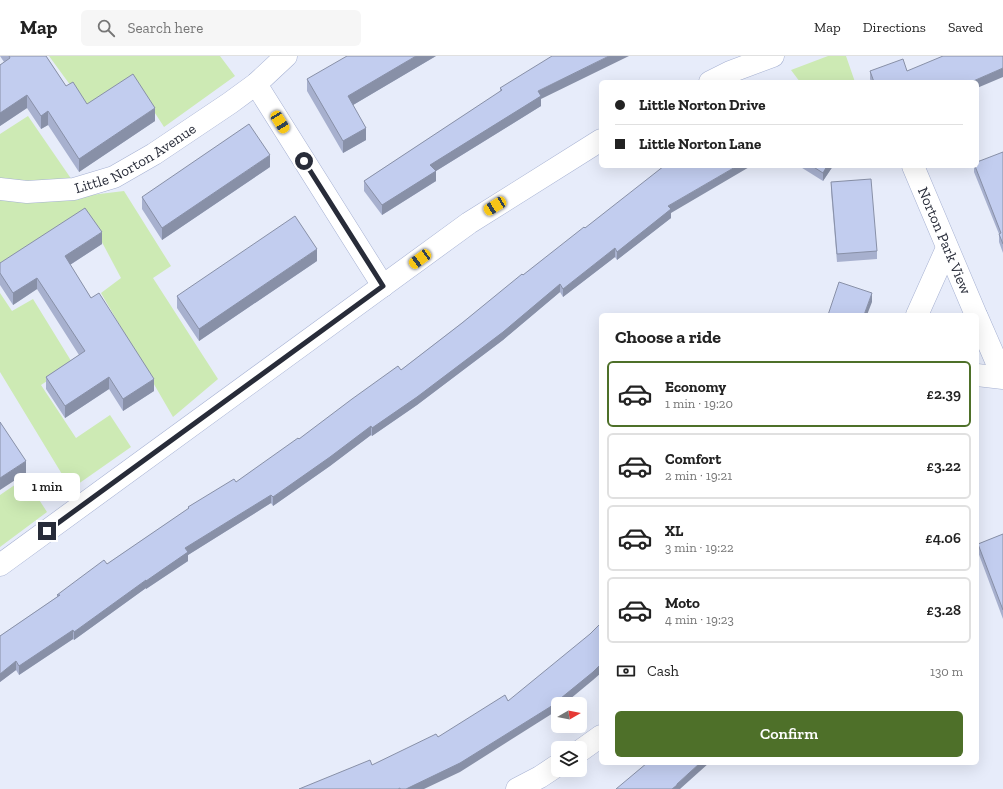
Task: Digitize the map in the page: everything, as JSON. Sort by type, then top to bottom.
[{"type":"street","name":"Little Norton Avenue","points":[[0,189],[27,192],[74,189],[114,176],[154,154],[230,103],[256,84],[286,56]]},
{"type":"street","points":[[714,80],[730,72],[773,56]]},
{"type":"street","points":[[256,84],[383,286]]},
{"type":"street","points":[[0,564],[469,222],[599,141]]},
{"type":"street","name":"Norton Park View","points":[[914,168],[976,313]]},
{"type":"street","points":[[918,313],[947,248]]},
{"type":"street","name":"Norton Park View","points":[[979,321],[1003,377]]},
{"type":"street","points":[[979,375],[1003,377]]},
{"type":"street","points":[[587,746],[599,737]]},
{"type":"street","points":[[517,789],[551,770]]},
{"type":"green space","points":[[49,56],[220,56],[235,76],[164,127],[133,79],[87,108]]},
{"type":"green space","points":[[828,56],[846,56],[854,80],[798,80],[791,70]]},
{"type":"green space","points":[[28,116],[83,196],[124,191],[171,266],[153,278],[218,379],[173,417],[101,293],[121,278],[87,214],[0,266],[0,134]]},
{"type":"green space","points":[[0,293],[12,311],[33,299],[73,364],[41,385],[76,438],[110,415],[131,447],[71,489],[0,372]]},
{"type":"green space","points":[[25,478],[47,512],[0,547],[0,495]]},
{"type":"building","points":[[9,56],[46,56],[66,86],[73,82],[87,104],[133,74],[155,108],[79,159],[48,111],[41,116],[27,95],[0,113],[0,65],[10,58]]},
{"type":"building","points":[[347,56],[416,56],[348,96],[366,128],[343,141],[307,79]]},
{"type":"building","points":[[552,56],[609,56],[538,91],[541,96],[430,165],[436,171],[382,205],[364,181],[502,90],[500,88]]},
{"type":"building","points":[[943,56],[1003,56],[1003,68],[976,80],[873,80],[870,71],[903,59],[907,71]]},
{"type":"building","points":[[249,124],[270,155],[162,228],[142,197]]},
{"type":"building","points":[[1003,152],[1003,244],[999,234],[1001,233],[976,168],[979,168],[979,161]]},
{"type":"building","points":[[661,168],[734,168],[668,206],[671,209],[617,252],[615,248],[563,289],[560,284],[503,332],[417,397],[372,428],[371,426],[273,497],[271,495],[185,548],[188,552],[146,580],[74,632],[73,630],[19,666],[16,661],[0,674],[0,636],[60,595],[57,595],[104,560],[107,564],[189,508],[188,507],[234,479],[236,482],[298,438],[299,439],[398,366],[401,370],[522,274],[523,275],[584,227],[585,228]]},
{"type":"building","points":[[815,168],[826,168],[823,173]]},
{"type":"building","points":[[871,179],[877,251],[837,254],[831,182]]},
{"type":"building","points":[[85,208],[102,232],[65,256],[91,298],[99,293],[154,379],[123,399],[109,377],[65,406],[46,377],[85,351],[37,278],[13,293],[0,273],[0,263]]},
{"type":"building","points":[[295,216],[317,249],[199,329],[177,296]]},
{"type":"building","points":[[839,282],[872,293],[865,313],[829,313]]},
{"type":"building","points":[[0,422],[26,461],[0,478]]},
{"type":"building","points":[[1003,534],[1003,610],[979,547],[979,544]]},
{"type":"building","points":[[599,625],[599,666],[593,672],[562,697],[551,697],[550,707],[460,763],[406,789],[299,789],[370,760],[372,765],[436,734],[438,737],[505,695],[508,701]]},
{"type":"building","points":[[645,765],[698,765],[672,789],[616,789]]},
{"type":"route","points":[[47,531],[383,286],[304,161]]}]
